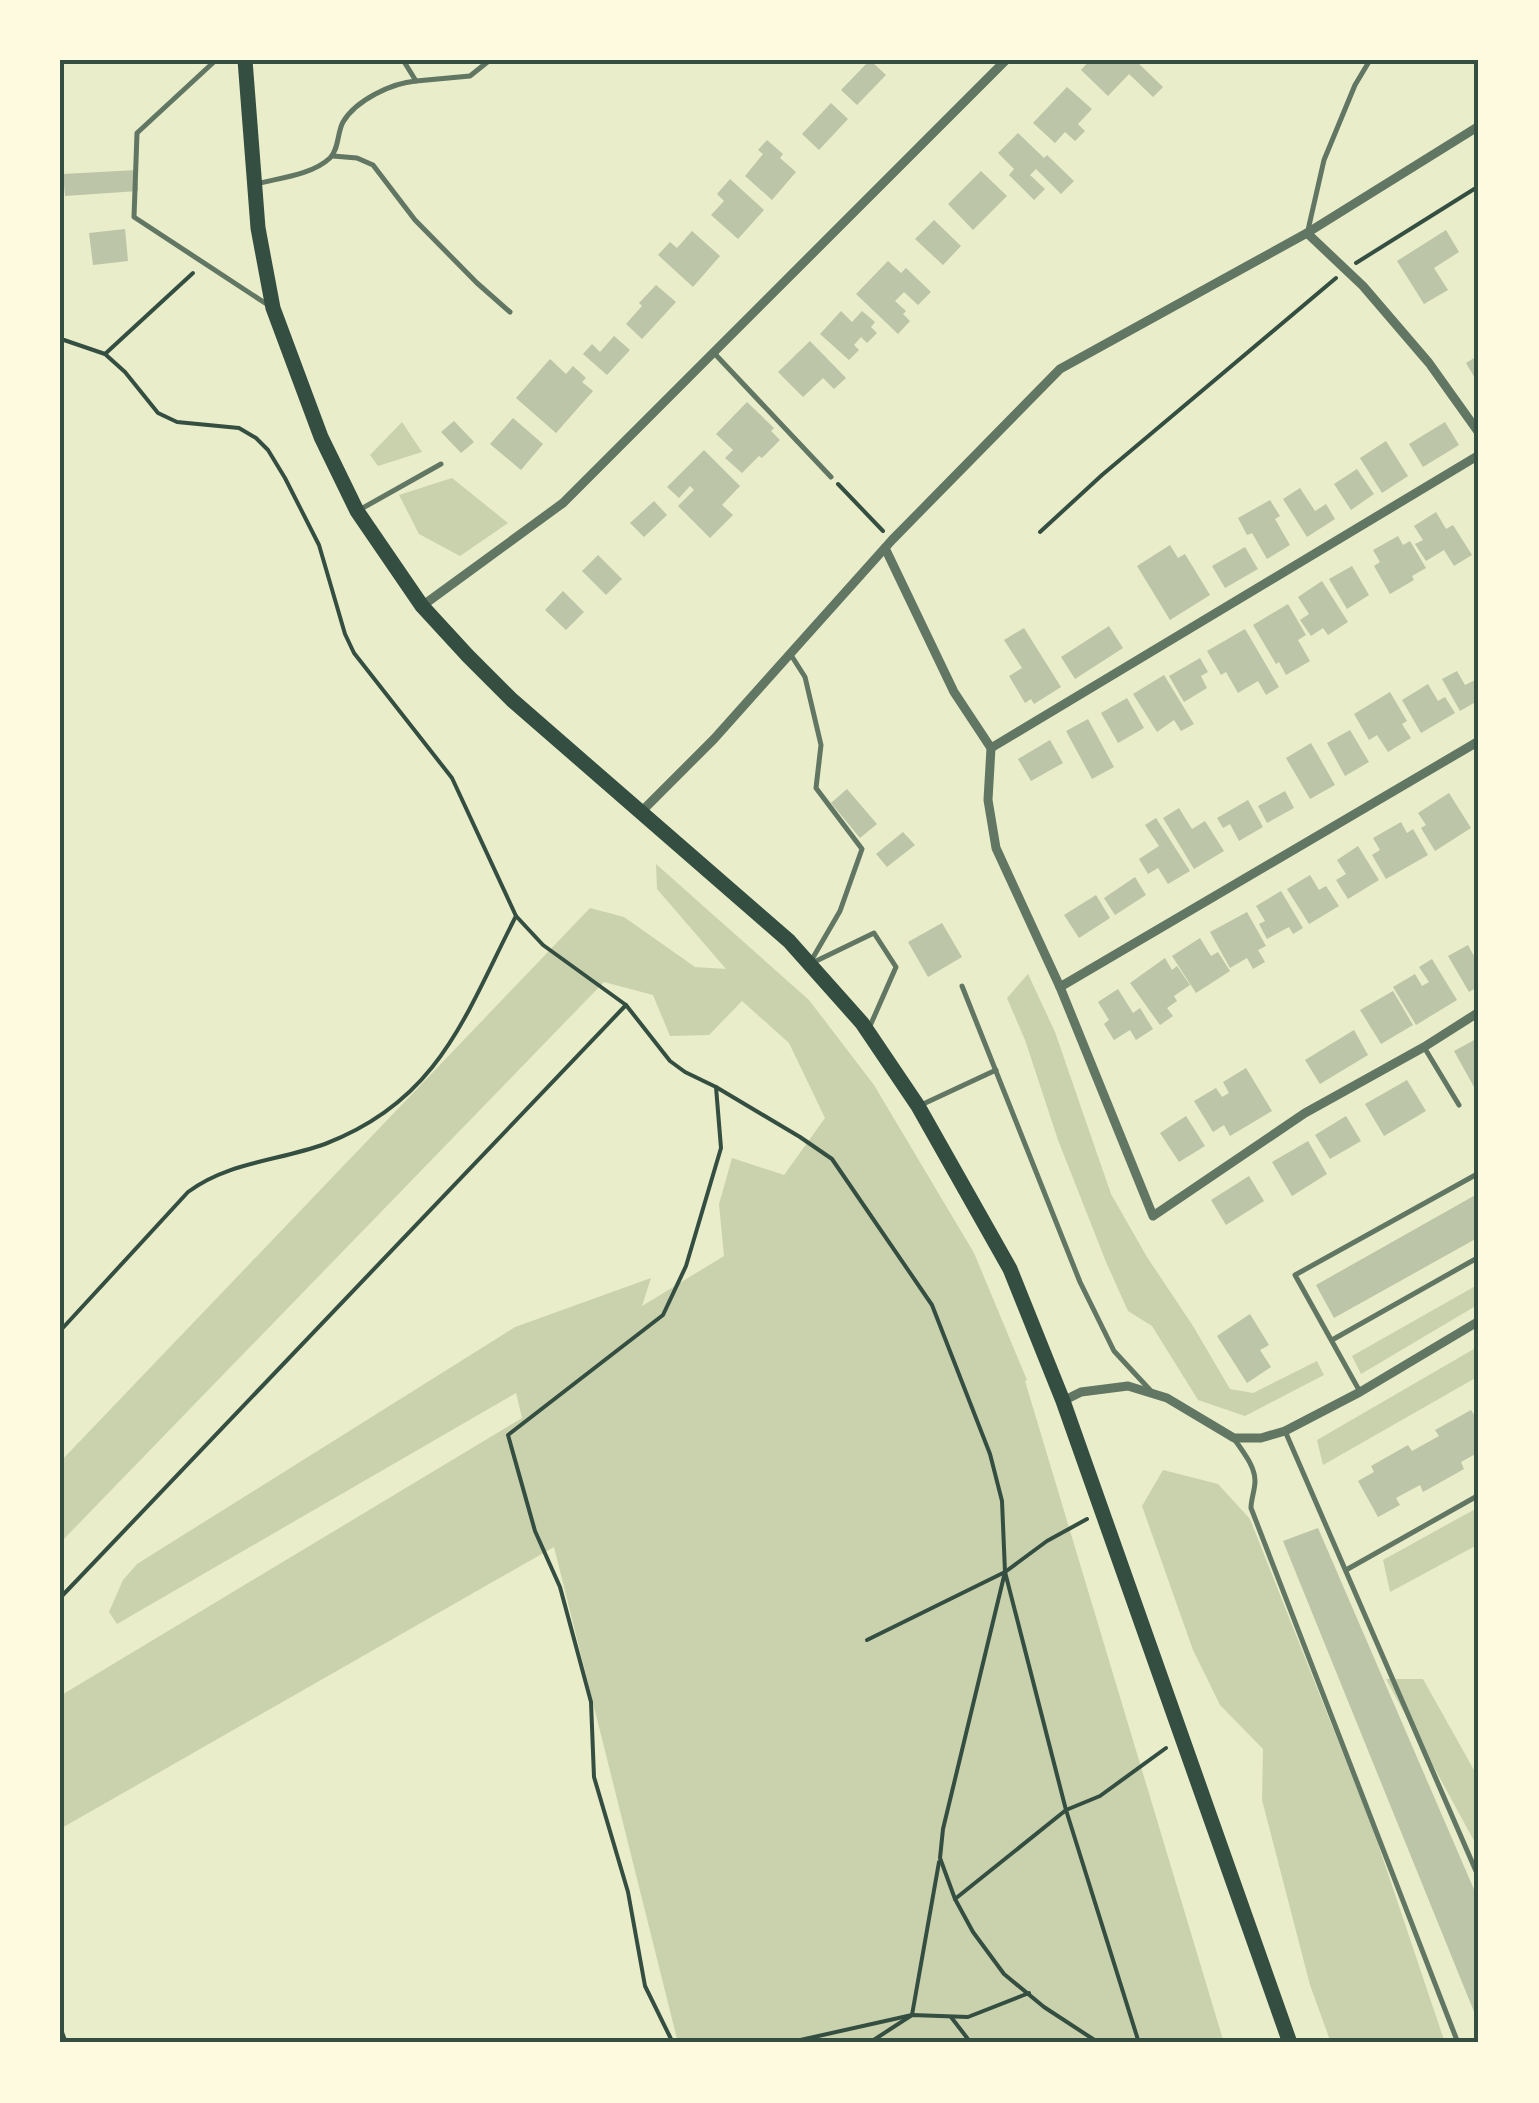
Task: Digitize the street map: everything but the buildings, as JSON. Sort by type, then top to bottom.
[{"type":"highway","points":[[245,60],[258,228],[274,308],[321,437],[357,511],[422,606],[468,656],[512,700],[789,941],[868,1031],[918,1106],[1010,1269],[1063,1401],[1290,2043]]},
{"type":"street","points":[[422,606],[563,503],[1006,60]]},
{"type":"street","points":[[641,812],[714,739],[888,544],[1060,369],[1307,233],[1479,126]]},
{"type":"street","points":[[1307,233],[1364,286],[1429,363],[1479,432]]},
{"type":"street","points":[[990,748],[1479,455]]},
{"type":"street","points":[[888,544],[954,692],[990,748],[988,800],[996,848],[1060,987],[1153,1216],[1306,1114],[1479,1012]]},
{"type":"street","points":[[1060,987],[1479,741]]},
{"type":"street","points":[[1063,1401],[1082,1392],[1128,1386],[1167,1398],[1234,1438],[1260,1438],[1285,1432],[1360,1392],[1479,1321]]},
{"type":"lane","points":[[216,60],[137,133],[134,217],[274,308]]},
{"type":"lane","points":[[403,60],[416,81]]},
{"type":"lane","points":[[333,156],[342,123],[359,104],[399,82],[470,76],[490,60]]},
{"type":"lane","points":[[1307,233],[1324,160],[1354,85],[1370,60]]},
{"type":"lane","points":[[254,185],[315,168],[333,156],[357,158],[373,165],[415,220],[510,312]]},
{"type":"lane","points":[[714,352],[831,477]]},
{"type":"lane","points":[[357,511],[441,464]]},
{"type":"lane","points":[[791,654],[805,677],[821,745],[816,788],[862,849],[840,912],[810,964]]},
{"type":"lane","points":[[810,964],[874,933],[896,967],[868,1031]]},
{"type":"lane","points":[[962,986],[1080,1282],[1114,1351],[1154,1393]]},
{"type":"lane","points":[[1424,1047],[1458,1105]]},
{"type":"lane","points":[[918,1106],[996,1070]]},
{"type":"lane","points":[[1360,1392],[1295,1275],[1479,1173]]},
{"type":"lane","points":[[1332,1340],[1479,1257]]},
{"type":"lane","points":[[1285,1432],[1479,1878]]},
{"type":"lane","points":[[1234,1438],[1250,1464],[1255,1482],[1251,1508],[1458,2043]]},
{"type":"lane","points":[[1346,1570],[1479,1495]]},
{"type":"path","points":[[1040,532],[1346,270],[1479,186]]},
{"type":"path","points":[[104,354],[204,263]]},
{"type":"path","points":[[60,340],[104,354],[126,372],[158,413],[176,422],[239,428],[268,450],[319,545],[354,653],[452,778],[516,916],[543,944],[626,1005],[670,1061],[832,1159],[932,1306],[990,1454],[1002,1501],[1005,1572],[1066,1810],[1138,2043]]},
{"type":"path","points":[[831,477],[888,544]]},
{"type":"path","points":[[60,1331],[188,1192],[204,1180],[325,1144],[402,1099],[448,1049],[516,916]]},
{"type":"path","points":[[60,1598],[626,1005]]},
{"type":"path","points":[[674,2043],[646,1986],[628,1892],[594,1777],[590,1702],[560,1587],[535,1531],[508,1435],[663,1315],[686,1266],[721,1148],[716,1087]]},
{"type":"path","points":[[867,1640],[1005,1572],[1102,1510]]},
{"type":"path","points":[[869,2043],[912,2015],[943,1829],[1005,1572]]},
{"type":"path","points":[[955,1898],[1066,1810],[1100,1796],[1182,1736]]},
{"type":"path","points":[[940,1858],[973,1932],[1004,1974],[1044,2007],[1096,2040],[1112,2043]]},
{"type":"path","points":[[787,2043],[912,2015],[968,2018],[1029,1993]]},
{"type":"path","points":[[951,2016],[971,2043]]},
{"type":"path","points":[[60,2027],[66,2043]]},
{"type":"green space","points":[[402,422],[422,452],[378,466],[370,455]]},
{"type":"green space","points":[[452,478],[508,523],[460,556],[419,534],[399,495]]},
{"type":"green space","points":[[656,864],[809,1000],[874,1085],[974,1253],[1027,1380],[1224,2043],[678,2043],[554,1547],[60,1829],[60,1696],[522,1418],[516,1393],[117,1624],[109,1612],[123,1580],[137,1564],[515,1327],[651,1278],[642,1306],[724,1256],[719,1204],[732,1158],[784,1175],[825,1118],[789,1043],[742,1001],[709,1035],[670,1036],[653,995],[604,982],[60,1543],[60,1462],[590,908],[624,917],[695,967],[726,969],[657,889]]},
{"type":"green space","points":[[1028,974],[1055,1032],[1111,1194],[1230,1389],[1253,1393],[1317,1361],[1324,1375],[1245,1416],[1198,1400],[1152,1326],[1128,1311],[1058,1140],[1007,998]]},
{"type":"green space","points":[[1479,1284],[1479,1304],[1361,1374],[1352,1356]]},
{"type":"green space","points":[[1479,1346],[1479,1376],[1323,1465],[1317,1440]]},
{"type":"green space","points":[[1163,1470],[1218,1484],[1250,1519],[1373,1829],[1445,2043],[1331,2043],[1310,1985],[1262,1800],[1263,1749],[1220,1705],[1193,1650],[1142,1506]]},
{"type":"green space","points":[[1479,1507],[1479,1544],[1390,1592],[1383,1560]]},
{"type":"green space","points":[[1386,1679],[1423,1679],[1479,1779],[1479,1850]]}]
